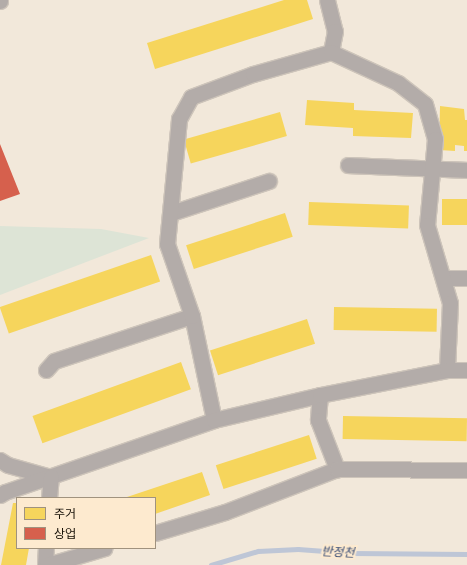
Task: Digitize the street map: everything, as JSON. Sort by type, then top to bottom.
[{"type":"lane","points":[[327,0],[335,31],[332,52]]},
{"type":"lane","points":[[214,420],[192,316],[167,244],[179,119],[191,97],[253,74],[332,52],[398,83],[425,104],[435,139],[427,225],[450,303],[447,370]]},
{"type":"lane","points":[[348,165],[467,170]]},
{"type":"lane","points":[[171,213],[269,181]]},
{"type":"lane","points":[[443,278],[467,278]]},
{"type":"lane","points":[[46,370],[54,361],[192,316]]},
{"type":"lane","points":[[0,495],[214,420],[320,395],[447,370],[467,370]]},
{"type":"lane","points":[[320,395],[318,420],[337,469]]},
{"type":"lane","points":[[0,460],[8,465],[51,477]]},
{"type":"lane","points":[[156,533],[225,512],[337,469],[467,470]]},
{"type":"lane","points":[[49,497],[51,477]]},
{"type":"lane","points":[[46,549],[46,565],[102,549]]},
{"type":"shaded area","points":[[0,226],[101,229],[149,238],[0,295]]},
{"type":"building: 주거","points":[[284,0],[307,0],[313,19],[155,69],[147,43]]},
{"type":"building: 주거","points":[[307,100],[354,103],[354,110],[413,113],[411,138],[353,136],[353,128],[305,125]]},
{"type":"building: 주거","points":[[440,106],[464,109],[465,120],[467,120],[467,151],[464,151],[464,146],[455,145],[455,151],[439,150]]},
{"type":"building: 주거","points":[[280,112],[287,136],[191,164],[184,140]]},
{"type":"building: 주거","points":[[442,199],[467,199],[467,225],[442,225]]},
{"type":"building: 주거","points":[[309,202],[409,205],[408,228],[308,225]]},
{"type":"building: 주거","points":[[285,213],[293,237],[194,269],[186,245]]},
{"type":"building: 주거","points":[[151,255],[160,281],[9,334],[0,307]]},
{"type":"building: 주거","points":[[334,307],[437,309],[437,332],[334,330]]},
{"type":"building: 주거","points":[[307,319],[315,344],[218,375],[210,351]]},
{"type":"building: 주거","points":[[181,362],[191,389],[42,443],[33,416]]},
{"type":"building: 주거","points":[[343,416],[467,418],[467,441],[343,439]]},
{"type":"building: 주거","points":[[309,435],[317,459],[224,489],[216,465]]},
{"type":"building: 주거","points":[[202,472],[210,495],[156,514],[156,497],[127,497]]},
{"type":"building: 주거","points":[[13,503],[16,503],[16,549],[29,549],[26,565],[1,565]]},
{"type":"building: 상업","points":[[0,144],[20,194],[0,201]]},
{"type":"waterway","name":"반정천","points":[[211,565],[258,551],[298,549],[352,553],[467,554]]}]
